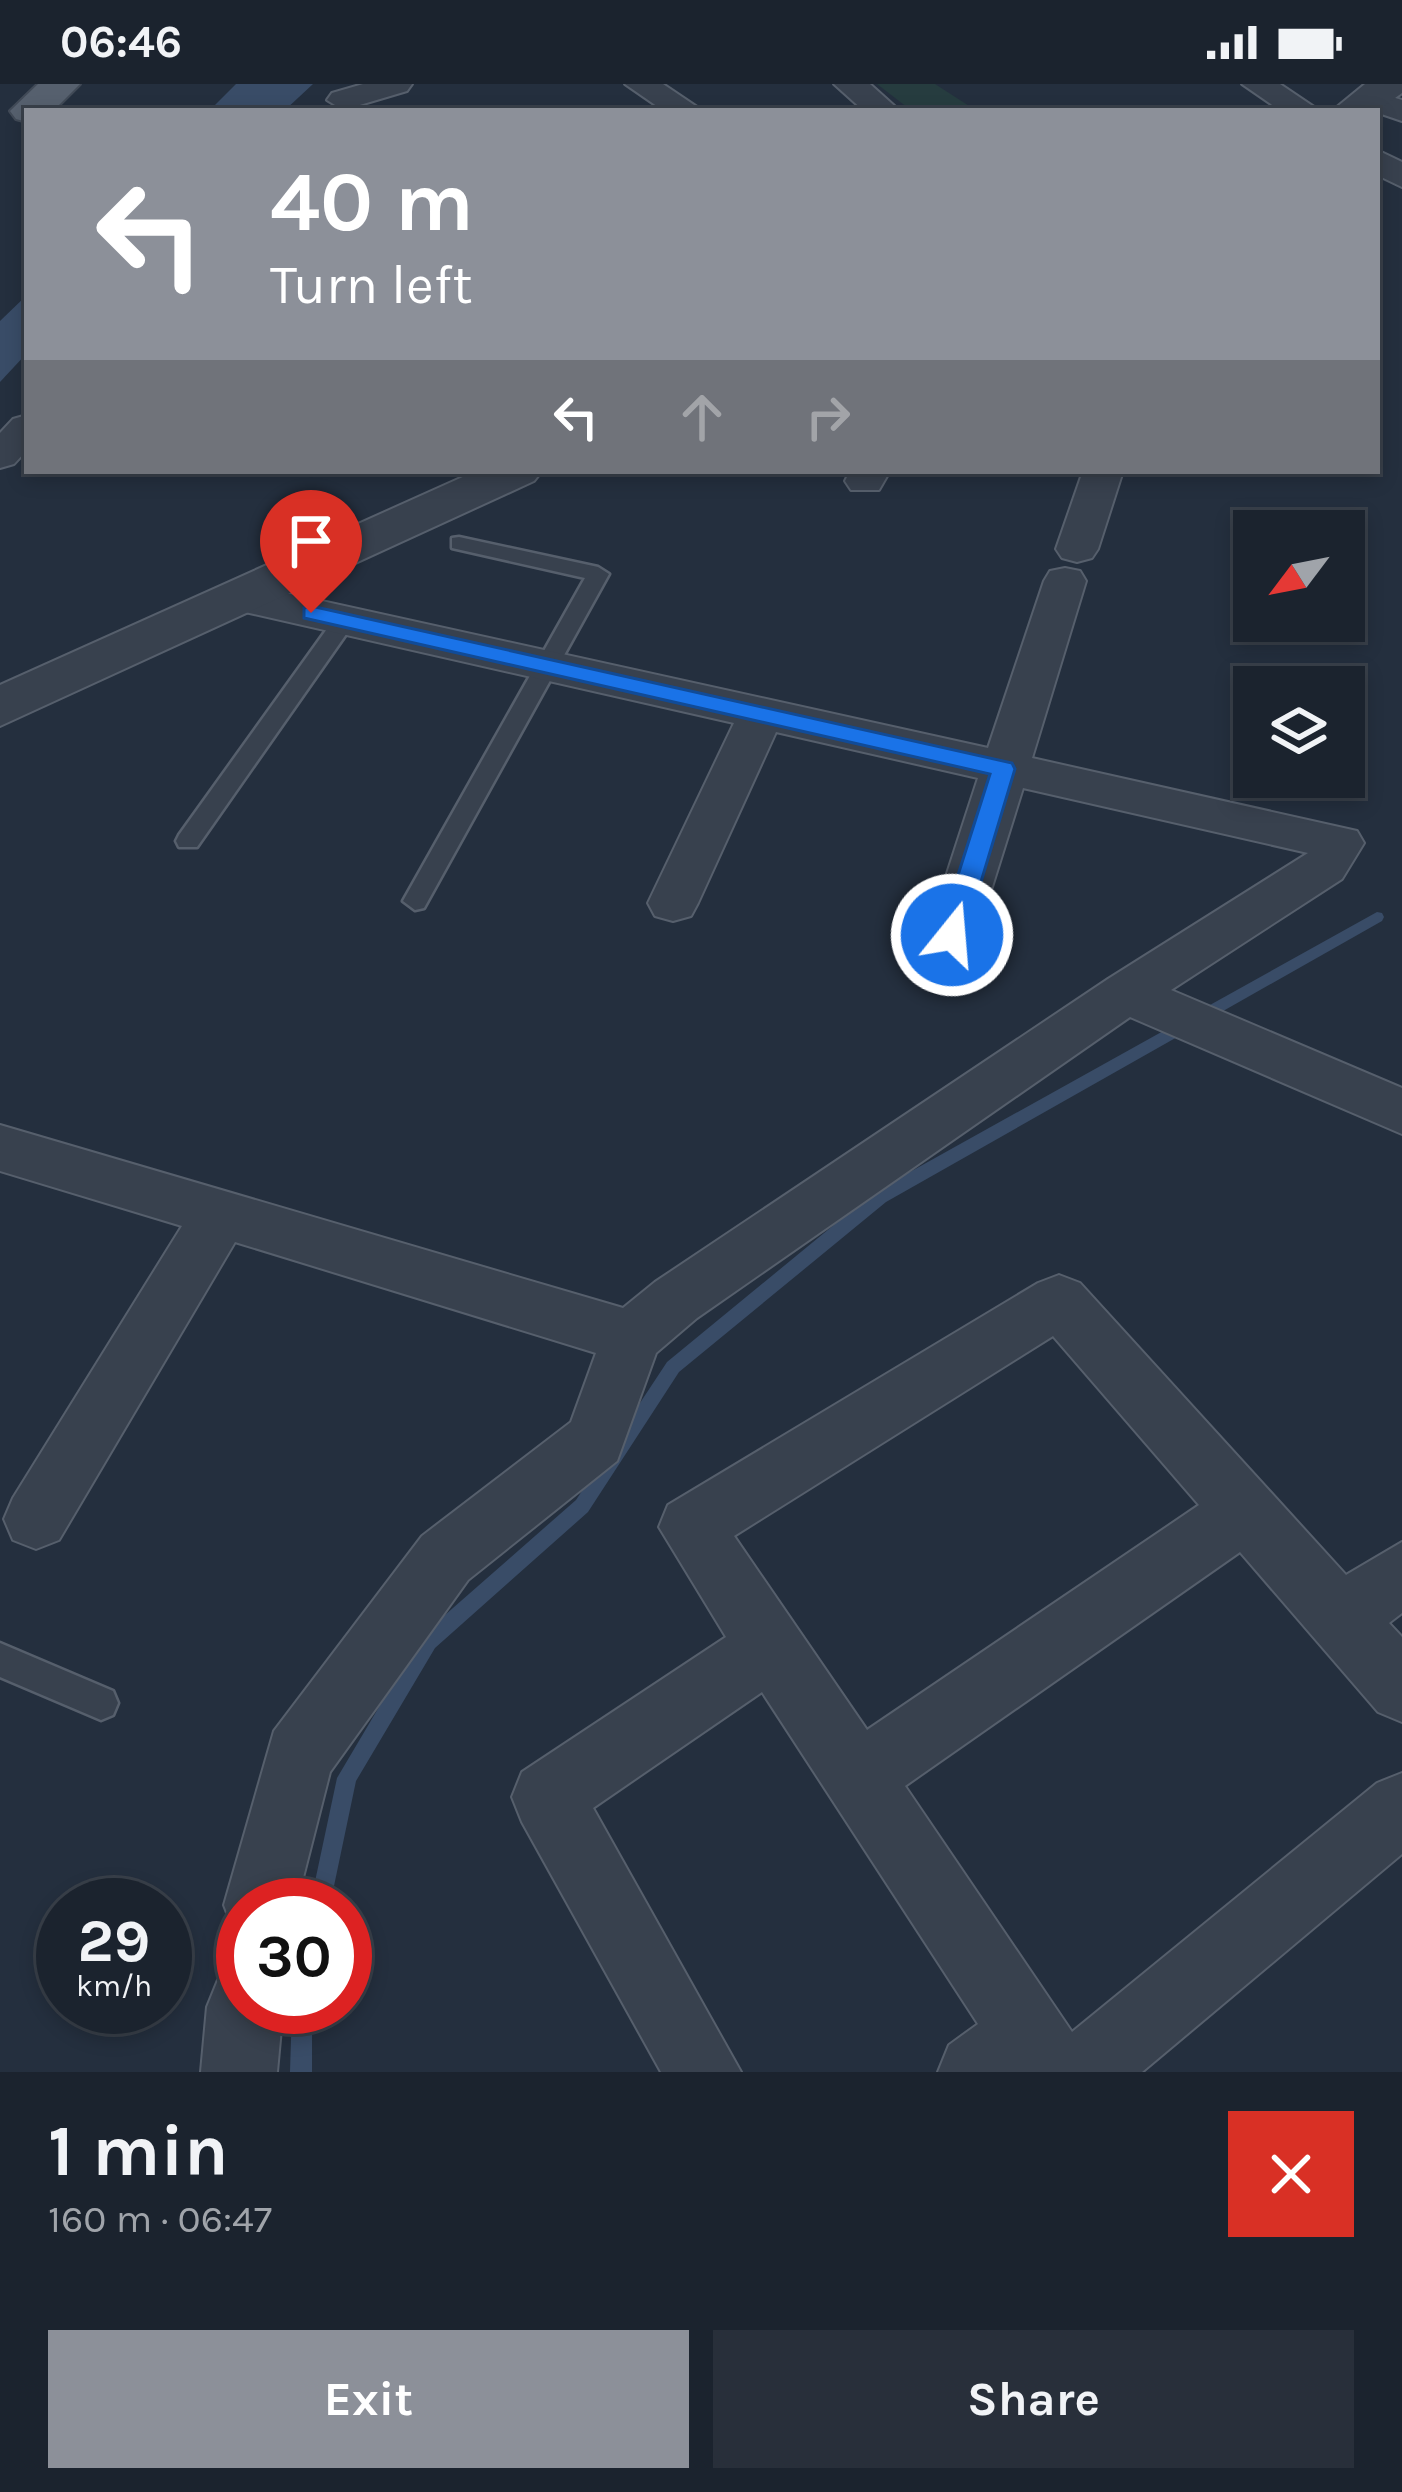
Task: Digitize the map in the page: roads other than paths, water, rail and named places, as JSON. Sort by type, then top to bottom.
[{"type":"main road","points":[[33,108],[61,84]]},
{"type":"main road","points":[[0,136],[24,115]]},
{"type":"street","points":[[640,84],[682,108]]},
{"type":"street","points":[[850,84],[880,108]]},
{"type":"street","points":[[1258,84],[1299,108]]},
{"type":"street","points":[[0,456],[24,430]]},
{"type":"street","points":[[0,707],[511,474]]},
{"type":"street","points":[[952,935],[1102,474]]},
{"type":"street","points":[[245,598],[1340,843],[1325,866],[1126,993],[676,1300],[632,1337],[596,1441],[445,1558],[298,1756],[267,1878]]},
{"type":"street","points":[[674,903],[761,714]]},
{"type":"street","points":[[1126,993],[1402,1112]]},
{"type":"street","points":[[0,1148],[632,1337]]},
{"type":"street","points":[[37,1519],[221,1214]]},
{"type":"street","points":[[1402,1688],[1059,1301],[691,1527],[857,1778],[1035,2062],[1402,1808]]},
{"type":"street","points":[[857,1778],[1246,1510]]},
{"type":"street","points":[[1341,1618],[1402,1574]]},
{"type":"street","points":[[703,2072],[548,1797],[769,1648]]},
{"type":"street","points":[[238,2072],[242,2034]]},
{"type":"lane","points":[[415,902],[598,574],[459,543]]},
{"type":"lane","points":[[188,841],[344,620]]},
{"type":"lane","points":[[0,1660],[101,1702]]},
{"type":"water","points":[[236,84],[313,84],[287,108],[212,108]]},
{"type":"water","points":[[24,298],[24,356],[0,382],[0,321]]},
{"type":"waterway","points":[[326,1878],[347,1778],[428,1642],[582,1506],[673,1367],[880,1197],[1377,917]]},
{"type":"waterway","points":[[301,2072],[302,2034]]}]
